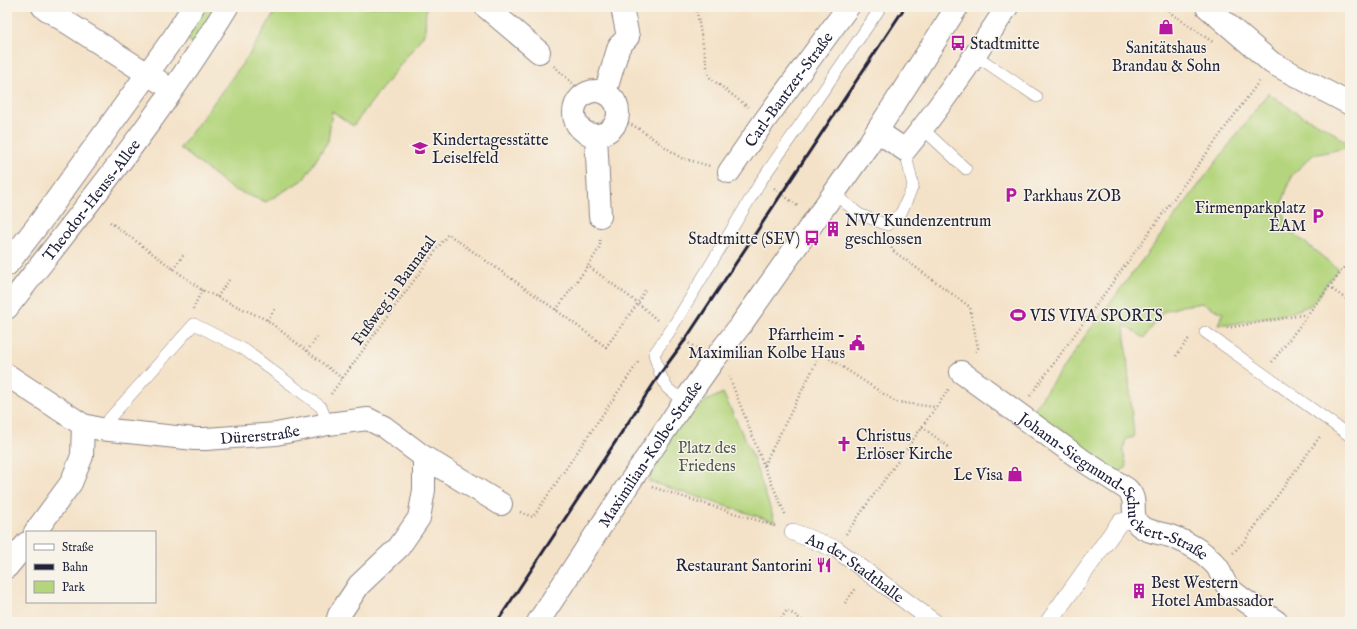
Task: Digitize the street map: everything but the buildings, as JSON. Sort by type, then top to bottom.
[{"type":"street","points":[[43,7],[148,73],[172,90]]},
{"type":"street","name":"Theodor-Heuss-Allee","points":[[7,265],[41,221],[194,7]]},
{"type":"street","name":"Theodor-Heuss-Allee","points":[[7,308],[91,201],[172,90],[227,7]]},
{"type":"street","points":[[486,7],[539,52]]},
{"type":"street","points":[[595,94],[619,46],[628,37],[622,7]]},
{"type":"street","name":"Carl-Bantzer-Straße","points":[[728,172],[848,7]]},
{"type":"street","name":"Maximilian-Kolbe-Straße","points":[[538,622],[684,402],[740,326],[877,131],[957,7]]},
{"type":"street","points":[[877,131],[905,150],[922,129],[975,55],[1007,7]]},
{"type":"street","points":[[1207,7],[1272,63],[1350,104]]},
{"type":"street","points":[[595,94],[614,101],[617,106],[617,118],[614,125],[609,130],[596,135],[589,134],[578,125],[575,119],[575,105],[579,99],[595,94]]},
{"type":"street","points":[[596,135],[600,216]]},
{"type":"street","name":"Johann-Siegmund-Schuckert-Straße","points":[[961,372],[1082,460],[1127,489],[1132,494],[1134,500],[1133,512],[1138,524],[1145,528],[1184,541],[1203,553],[1218,568],[1223,580],[1229,588],[1277,622]]},
{"type":"street","name":"Dürerstraße","points":[[7,374],[92,427],[188,439],[276,434],[324,416],[368,419],[384,427],[424,457],[501,504]]},
{"type":"street","points":[[36,531],[71,483],[92,427]]},
{"type":"street","points":[[337,622],[339,615],[359,585],[399,547],[418,518],[424,490],[424,457]]},
{"type":"street","points":[[1050,622],[1120,522],[1136,519]]},
{"type":"street","name":"An der Stadthalle","points":[[793,532],[836,549],[934,622]]},
{"type":"street","points":[[7,566],[26,544]]},
{"type":"lane","points":[[684,402],[667,388],[660,374],[654,354],[670,331],[762,181],[881,7]]},
{"type":"lane","points":[[975,55],[1037,97]]},
{"type":"lane","points":[[922,129],[966,169]]},
{"type":"lane","points":[[834,194],[859,214],[887,225],[901,213],[913,186],[905,150]]},
{"type":"lane","points":[[92,427],[194,324],[245,350],[324,416]]},
{"type":"lane","points":[[1205,332],[1350,436]]},
{"type":"path","points":[[696,7],[708,77],[765,120]]},
{"type":"path","points":[[539,52],[595,94]]},
{"type":"path","points":[[1017,414],[1272,63]]},
{"type":"path","points":[[617,118],[638,128],[681,158],[728,172]]},
{"type":"path","points":[[600,216],[600,247],[556,310],[606,347],[638,303],[645,290]]},
{"type":"path","points":[[110,222],[202,290],[267,320],[343,379]]},
{"type":"path","points":[[836,549],[978,348],[970,307],[892,250],[887,225]]},
{"type":"path","name":"Fußweg in Baunatal","points":[[324,416],[343,379],[448,234],[556,310]]},
{"type":"path","points":[[173,269],[185,253]]},
{"type":"path","points":[[1264,374],[1350,260]]},
{"type":"path","points":[[588,266],[638,303],[670,331],[685,340],[728,374],[764,466],[793,532]]},
{"type":"path","points":[[218,297],[229,280]]},
{"type":"path","points":[[1329,287],[1350,302]]},
{"type":"path","points":[[267,320],[275,309]]},
{"type":"path","points":[[1176,356],[1192,334],[1308,314]]},
{"type":"path","points":[[307,351],[318,336]]},
{"type":"path","points":[[764,466],[821,353],[896,402],[935,407]]},
{"type":"path","points":[[501,504],[533,517],[640,360],[654,354]]},
{"type":"path","points":[[1218,568],[1244,542],[1330,421]]},
{"type":"path","points":[[922,426],[949,447]]},
{"type":"path","points":[[632,479],[642,484],[793,532]]},
{"type":"path","points":[[779,622],[787,610],[805,622]]},
{"type":"green space","points":[[204,7],[218,7],[194,44],[184,37]]},
{"type":"green space","points":[[278,7],[426,7],[425,33],[353,126],[332,111],[328,141],[304,179],[266,202],[232,189],[180,148],[251,52]]},
{"type":"green space","points":[[1268,93],[1297,113],[1330,130],[1350,145],[1350,147],[1313,155],[1292,175],[1282,203],[1288,229],[1338,269],[1326,284],[1320,295],[1311,305],[1287,314],[1233,324],[1218,324],[1223,313],[1202,303],[1182,306],[1163,312],[1144,338],[1124,325],[1134,437],[1126,439],[1123,451],[1127,467],[1113,476],[1033,410],[1088,332]]},
{"type":"green space","name":"Platz des Friedens","points":[[723,393],[751,452],[775,522],[648,481],[673,431],[706,401]]},
{"type":"railway","points":[[497,622],[660,374],[685,340],[905,7]]},
{"type":"place","name":"Sanitätshaus Brandau & Sohn","points":[[1166,27]]},
{"type":"place","name":"Stadtmitte","points":[[958,43]]},
{"type":"place","name":"Kindertagesstätte Leiselfeld","points":[[420,148]]},
{"type":"place","name":"Parkhaus ZOB","points":[[1011,195]]},
{"type":"place","name":"Firmenparkplatz EAM","points":[[1318,216]]},
{"type":"place","name":"NVV Kundenzentrum geschlossen","points":[[833,229]]},
{"type":"place","name":"Stadtmitte (SEV)","points":[[812,238]]},
{"type":"place","name":"VIS VIVA SPORTS","points":[[1018,315]]},
{"type":"place","name":"Pfarrheim - Maximilian Kolbe Haus","points":[[857,343]]},
{"type":"place","name":"Christus Erlöser Kirche","points":[[844,444]]},
{"type":"place","name":"Le Visa","points":[[1015,474]]},
{"type":"place","name":"Restaurant Santorini","points":[[824,565]]},
{"type":"place","name":"Best Western Hotel Ambassador","points":[[1139,591]]}]
